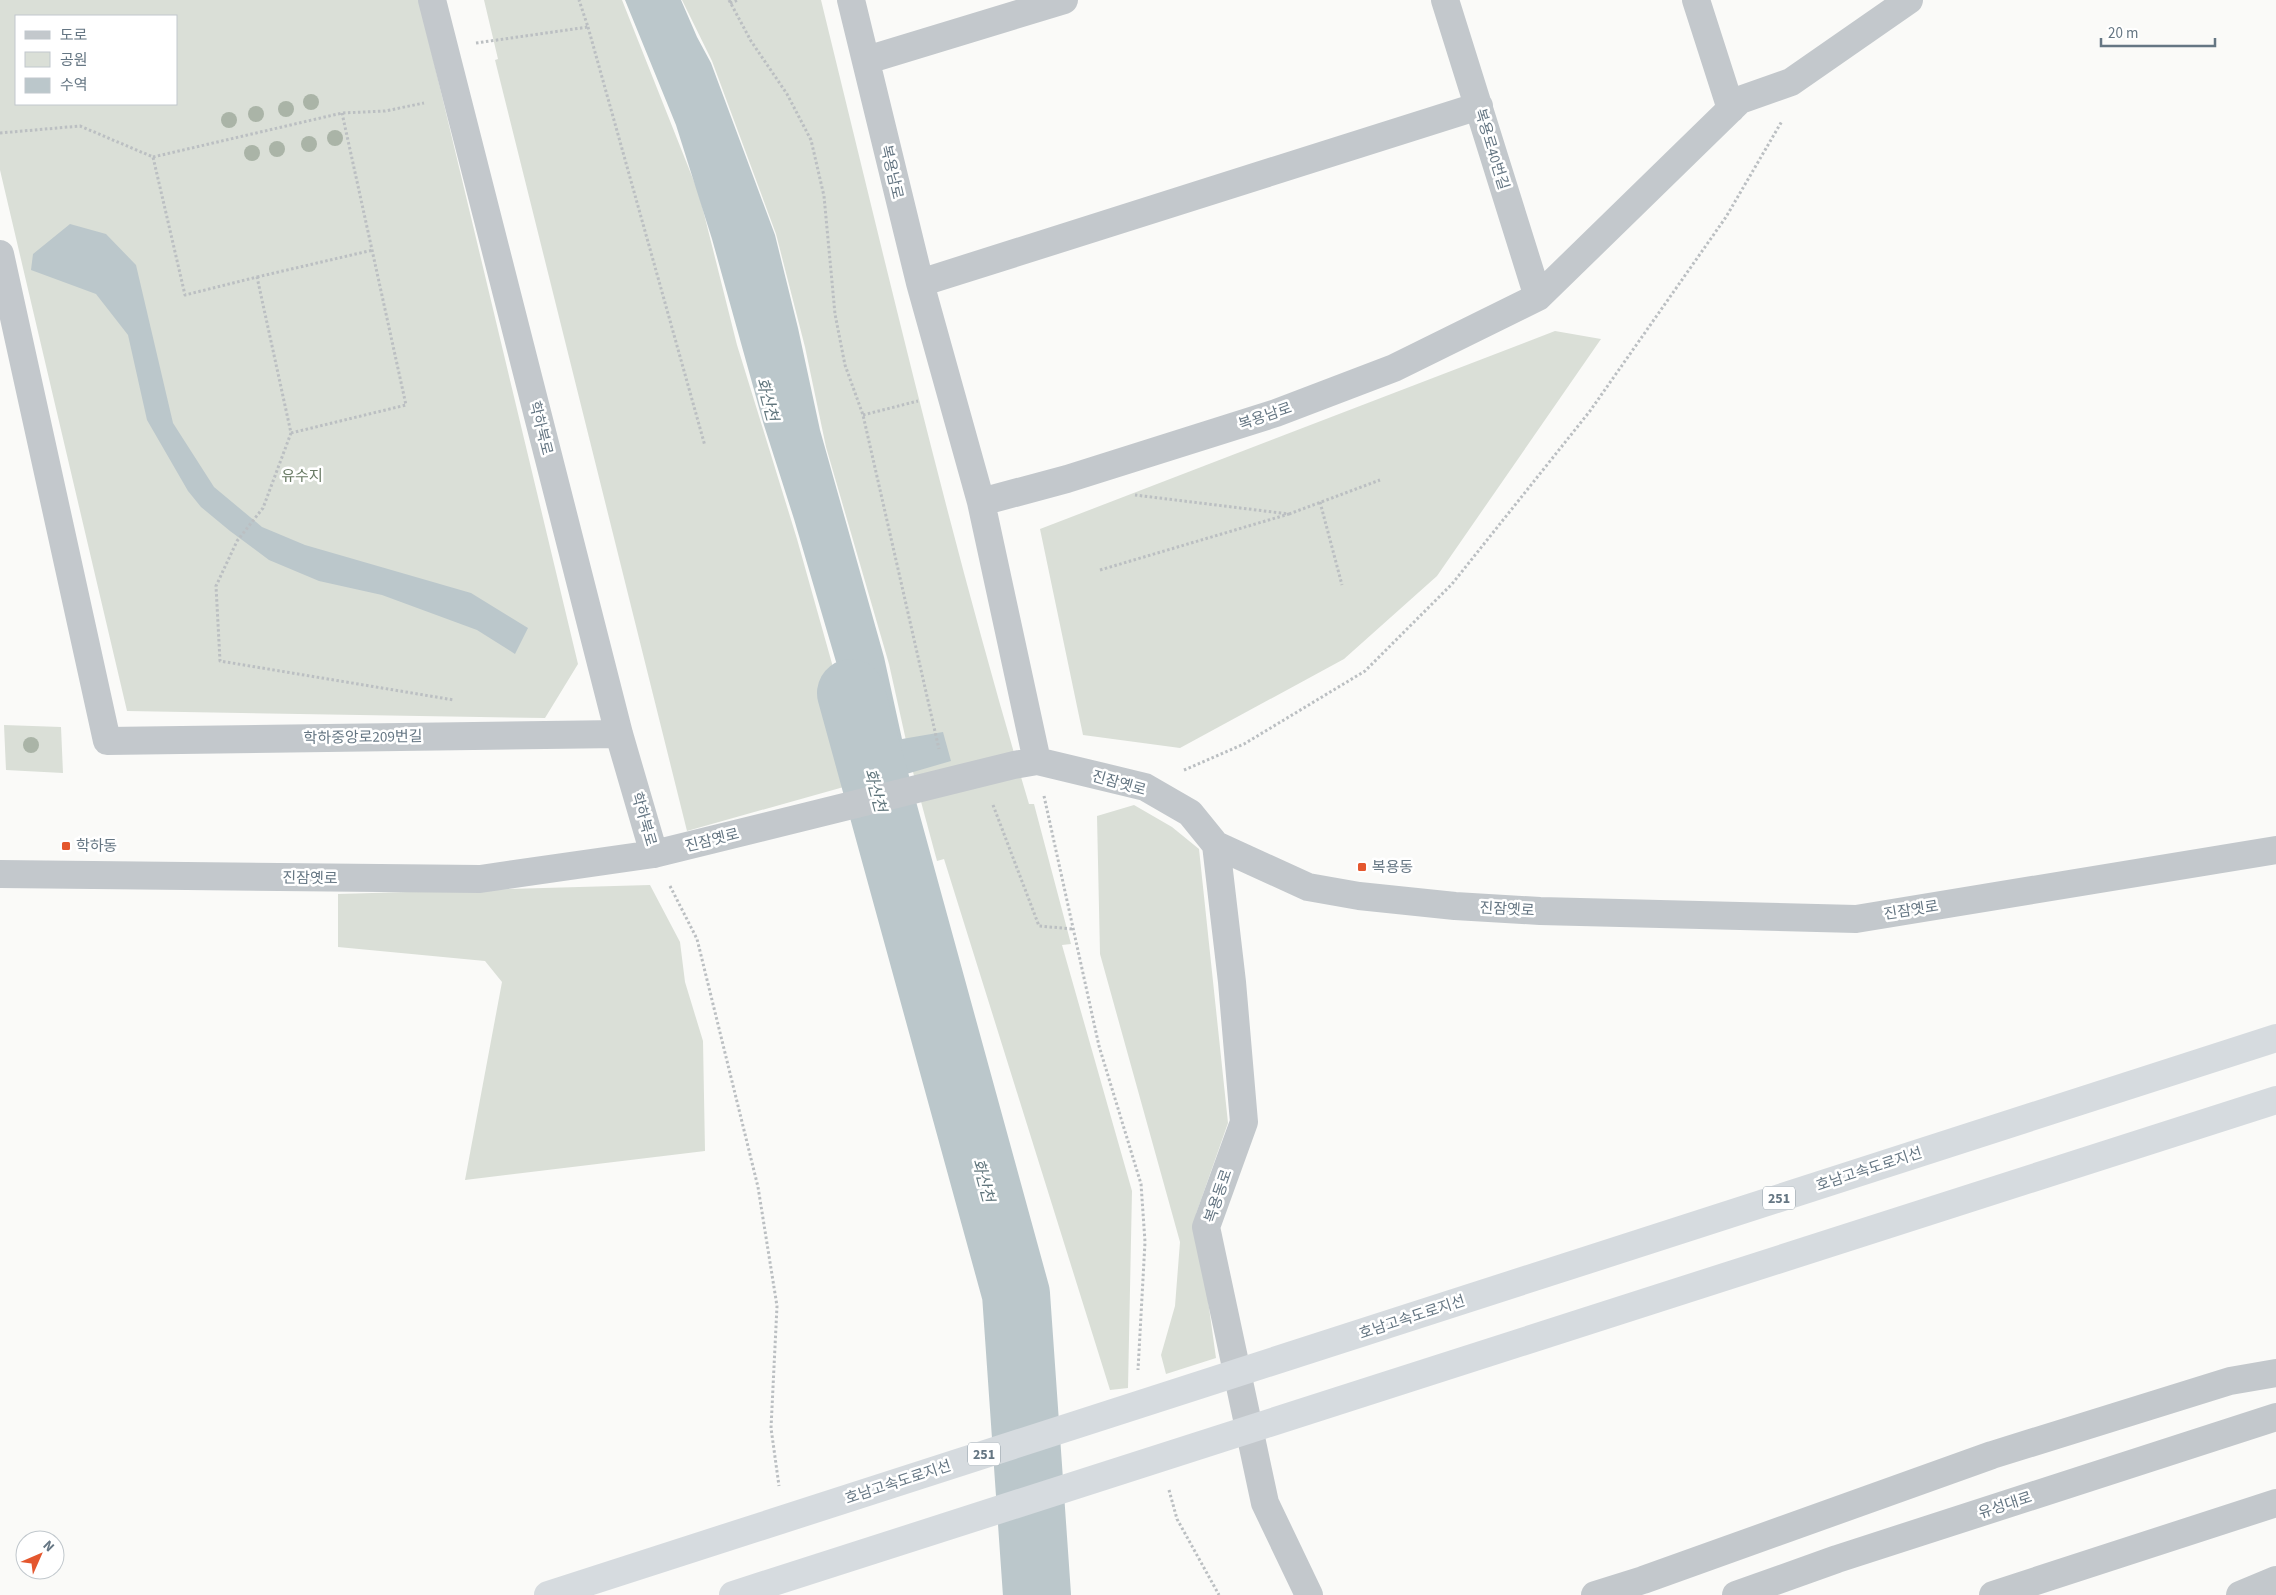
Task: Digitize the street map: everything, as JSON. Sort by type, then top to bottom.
[{"type":"highway","name":"호남고속도로지선","points":[[548,1595],[2276,1038]]},
{"type":"highway","points":[[734,1595],[2276,1100]]},
{"type":"street","name":"학하북로","points":[[432,0],[619,734],[654,854]]},
{"type":"street","name":"복용남로","points":[[851,0],[867,60],[892,175],[981,502],[1026,763]]},
{"type":"street","points":[[867,60],[1064,0]]},
{"type":"street","name":"복용로40번길","points":[[1445,0],[1538,297]]},
{"type":"street","points":[[1696,0],[1731,109]]},
{"type":"street","name":"복용남로","points":[[981,502],[1067,479],[1276,413],[1394,368],[1538,297],[1740,100],[1791,82],[1910,0]]},
{"type":"street","points":[[920,283],[1479,106]]},
{"type":"street","name":"학하중앙로209번길","points":[[1,264],[107,741],[619,734]]},
{"type":"street","name":"진잠옛로","points":[[0,874],[480,880],[654,854],[1026,763],[1145,787],[1190,813],[1216,845],[1308,887],[1359,896],[1455,906],[1540,911],[1856,919],[2276,850]]},
{"type":"street","name":"복용동로","points":[[1216,845],[1232,982],[1244,1122],[1206,1227],[1264,1503],[1309,1595]]},
{"type":"street","points":[[1594,1595],[1652,1577],[1992,1455],[2230,1381],[2276,1373]]},
{"type":"street","name":"유성대로","points":[[1736,1595],[1837,1559],[2276,1417]]},
{"type":"street","points":[[1993,1595],[2276,1503]]},
{"type":"street","points":[[2240,1595],[2276,1580]]},
{"type":"path","points":[[579,0],[705,446]]},
{"type":"path","points":[[738,0],[729,2],[751,40],[787,94],[811,140],[824,196],[835,314],[845,364],[863,415],[936,733]]},
{"type":"path","points":[[470,44],[588,27]]},
{"type":"path","points":[[1145,787],[1244,744],[1365,671],[1452,584],[1590,410],[1726,217],[1781,122],[1791,82]]},
{"type":"path","points":[[0,133],[80,126],[153,157],[342,114],[384,111],[457,97]]},
{"type":"path","points":[[291,433],[406,405],[342,114]]},
{"type":"path","points":[[153,157],[185,295],[373,250]]},
{"type":"path","points":[[258,277],[291,433],[263,508],[237,541],[216,586],[220,661],[455,700]]},
{"type":"path","points":[[863,415],[923,399]]},
{"type":"path","points":[[1100,570],[1289,514],[1380,480]]},
{"type":"path","points":[[1134,495],[1289,514]]},
{"type":"path","points":[[1320,502],[1342,585]]},
{"type":"path","points":[[1026,763],[1073,929],[1099,1046],[1141,1184],[1145,1242],[1137,1369],[1140,1378]]},
{"type":"path","points":[[990,797],[1039,926],[1073,929]]},
{"type":"path","points":[[654,854],[697,939],[758,1186],[777,1306],[771,1428],[780,1495]]},
{"type":"path","points":[[1167,1481],[1176,1518],[1219,1595]]},
{"type":"green space","name":"유수지","points":[[0,0],[419,0],[578,664],[545,718],[127,711],[0,170]]},
{"type":"green space","points":[[484,0],[622,0],[699,194],[737,345],[797,539],[865,781],[687,831],[495,60],[498,59]]},
{"type":"green space","points":[[682,0],[821,0],[895,303],[972,604],[1029,804],[1034,804],[1071,944],[1062,945],[1132,1191],[1128,1388],[1110,1390],[944,859],[937,861],[913,772],[889,664],[826,447],[805,347],[776,234],[712,61]]},
{"type":"green space","points":[[1555,331],[1601,339],[1437,576],[1344,659],[1180,748],[1083,735],[1040,529]]},
{"type":"green space","points":[[4,725],[61,727],[63,773],[6,770]]},
{"type":"green space","points":[[1134,805],[1172,827],[1199,849],[1228,1123],[1196,1214],[1216,1358],[1166,1374],[1161,1355],[1175,1306],[1180,1242],[1100,954],[1097,816]]},
{"type":"green space","points":[[650,885],[680,942],[685,982],[703,1041],[705,1151],[465,1180],[502,982],[485,961],[338,947],[338,894]]},
{"type":"water","points":[[625,0],[681,0],[711,63],[775,235],[820,430],[884,657],[902,739],[943,732],[951,761],[872,784],[794,519],[763,422],[712,239],[676,125]]},
{"type":"water","points":[[70,224],[106,234],[136,265],[173,423],[214,487],[262,527],[305,545],[471,593],[528,628],[515,654],[477,630],[382,595],[319,581],[269,560],[201,507],[188,491],[147,420],[128,335],[96,294],[31,270],[33,254]]},
{"type":"waterway","name":"화산천","points":[[851,693],[1016,1294],[1037,1595]]},
{"type":"place","name":"학하동","points":[[66,846]]},
{"type":"place","name":"복용동","points":[[1362,867]]}]
